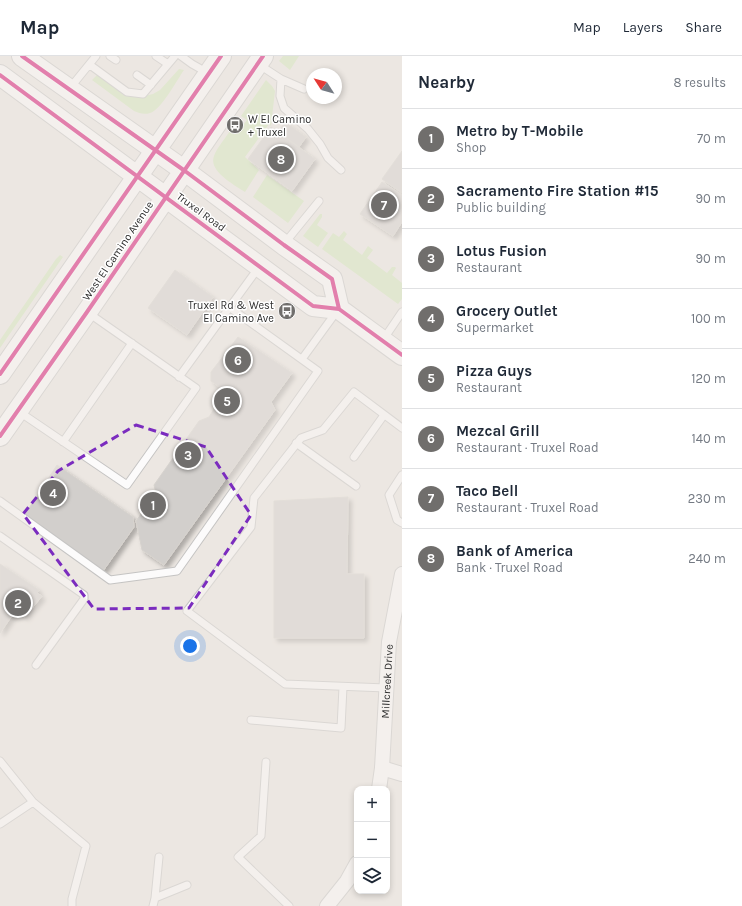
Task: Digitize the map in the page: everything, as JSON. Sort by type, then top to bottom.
[{"type":"main road","name":"Truxel Road","points":[[22,56],[70,88],[332,279],[338,309]]},
{"type":"main road","points":[[0,374],[54,295],[138,178],[221,56]]},
{"type":"main road","name":"West El Camino Avenue","points":[[0,436],[185,171],[260,60]]},
{"type":"main road","name":"Truxel Road","points":[[0,76],[313,306],[338,309],[402,355]]},
{"type":"street","name":"Millcreek Drive","points":[[379,786],[382,768],[389,642],[402,574]]},
{"type":"street","points":[[382,768],[402,774]]},
{"type":"street","points":[[327,906],[347,881],[354,868]]},
{"type":"lane","points":[[70,88],[96,56]]},
{"type":"lane","points":[[156,56],[168,64]]},
{"type":"lane","points":[[90,65],[127,92],[143,94],[175,56]]},
{"type":"lane","points":[[182,56],[209,74]]},
{"type":"lane","points":[[260,60],[281,79],[304,89]]},
{"type":"lane","points":[[137,75],[150,85]]},
{"type":"lane","points":[[281,79],[280,96],[284,108],[308,129],[320,144],[328,158],[341,170]]},
{"type":"lane","points":[[284,245],[318,200]]},
{"type":"lane","points":[[180,377],[259,266]]},
{"type":"lane","points":[[0,501],[110,580],[178,571],[318,371],[230,307]]},
{"type":"lane","points":[[302,359],[338,309]]},
{"type":"lane","points":[[18,410],[127,485],[196,388],[87,312]]},
{"type":"lane","points":[[383,341],[402,312]]},
{"type":"lane","points":[[63,442],[132,343]]},
{"type":"lane","points":[[386,688],[285,684],[187,611],[251,527],[254,498],[296,443],[301,438],[322,430],[354,392],[402,428]]},
{"type":"lane","points":[[354,457],[384,415]]},
{"type":"lane","points":[[296,443],[356,486]]},
{"type":"lane","points":[[402,475],[389,495],[398,520],[402,522]]},
{"type":"lane","points":[[0,536],[84,595],[84,599],[36,665]]},
{"type":"lane","points":[[251,720],[341,728],[343,687]]},
{"type":"lane","points":[[0,761],[33,802],[86,846],[72,899],[72,906]]},
{"type":"lane","points":[[266,762],[261,836],[238,857],[289,906]]},
{"type":"lane","points":[[0,824],[33,802]]},
{"type":"lane","points":[[153,906],[159,857]]},
{"type":"lane","points":[[154,898],[187,885]]},
{"type":"highlighted area","points":[[136,425],[206,447],[251,515],[189,608],[94,609],[23,514],[58,471]]},
{"type":"green space","points":[[283,56],[299,56],[290,70],[279,61]]},
{"type":"green space","points":[[179,69],[184,70],[168,94],[154,111],[148,114],[142,114],[134,111],[92,80],[97,75],[100,75],[144,96],[153,94],[160,90]]},
{"type":"green space","points":[[266,80],[275,91],[271,126],[269,124],[245,157],[259,170],[245,192],[219,172],[213,162],[214,156],[231,129],[237,133],[247,120],[241,116]]},
{"type":"green space","points":[[267,175],[304,201],[288,223],[253,197]]},
{"type":"green space","points":[[320,214],[322,214],[322,217],[317,225],[328,233],[318,247],[303,236]]},
{"type":"green space","points":[[344,231],[347,234],[343,240],[362,255],[368,246],[373,250],[367,258],[387,273],[392,267],[396,268],[392,275],[402,283],[402,299],[398,304],[322,249],[333,233],[339,237]]},
{"type":"green space","points":[[60,255],[63,257],[0,348],[0,340]]},
{"type":"building","points":[[285,122],[306,137],[299,147],[278,132]]},
{"type":"building","points":[[271,127],[315,159],[292,191],[248,159]]},
{"type":"building","points":[[402,151],[402,193],[382,179]]},
{"type":"building","points":[[382,182],[402,195],[402,222],[393,236],[360,214]]},
{"type":"building","points":[[175,270],[213,297],[187,335],[148,308]]},
{"type":"building","points":[[238,337],[292,373],[271,402],[275,410],[164,565],[142,550],[136,521],[156,493],[154,485],[199,421],[209,417],[225,391],[211,381],[211,372]]},
{"type":"building","points":[[57,465],[133,517],[134,527],[103,571],[24,516]]},
{"type":"building","points":[[348,497],[347,574],[364,574],[364,638],[274,638],[274,501]]},
{"type":"building","points":[[0,564],[39,590],[37,593],[42,596],[25,617],[16,610],[0,633]]},
{"type":"cycle path","points":[[22,56],[185,171],[332,279],[339,309]]},
{"type":"cycle path","points":[[0,374],[221,56]]},
{"type":"cycle path","points":[[0,436],[263,56]]},
{"type":"cycle path","points":[[0,75],[313,306],[339,309],[402,355]]},
{"type":"place","name":"W El Camino + Truxel","points":[[235,125]]},
{"type":"place","name":"Bank of America","points":[[281,159]]},
{"type":"place","name":"Taco Bell","points":[[384,205]]},
{"type":"place","name":"Truxel Rd & West El Camino Ave","points":[[287,311]]},
{"type":"place","name":"Mezcal Grill","points":[[238,360]]},
{"type":"place","name":"Pizza Guys","points":[[227,401]]},
{"type":"place","name":"Lotus Fusion","points":[[188,455]]},
{"type":"place","name":"Grocery Outlet","points":[[53,493]]},
{"type":"place","name":"Metro by T-Mobile","points":[[153,505]]},
{"type":"place","name":"Sacramento Fire Station #15","points":[[18,603]]}]
